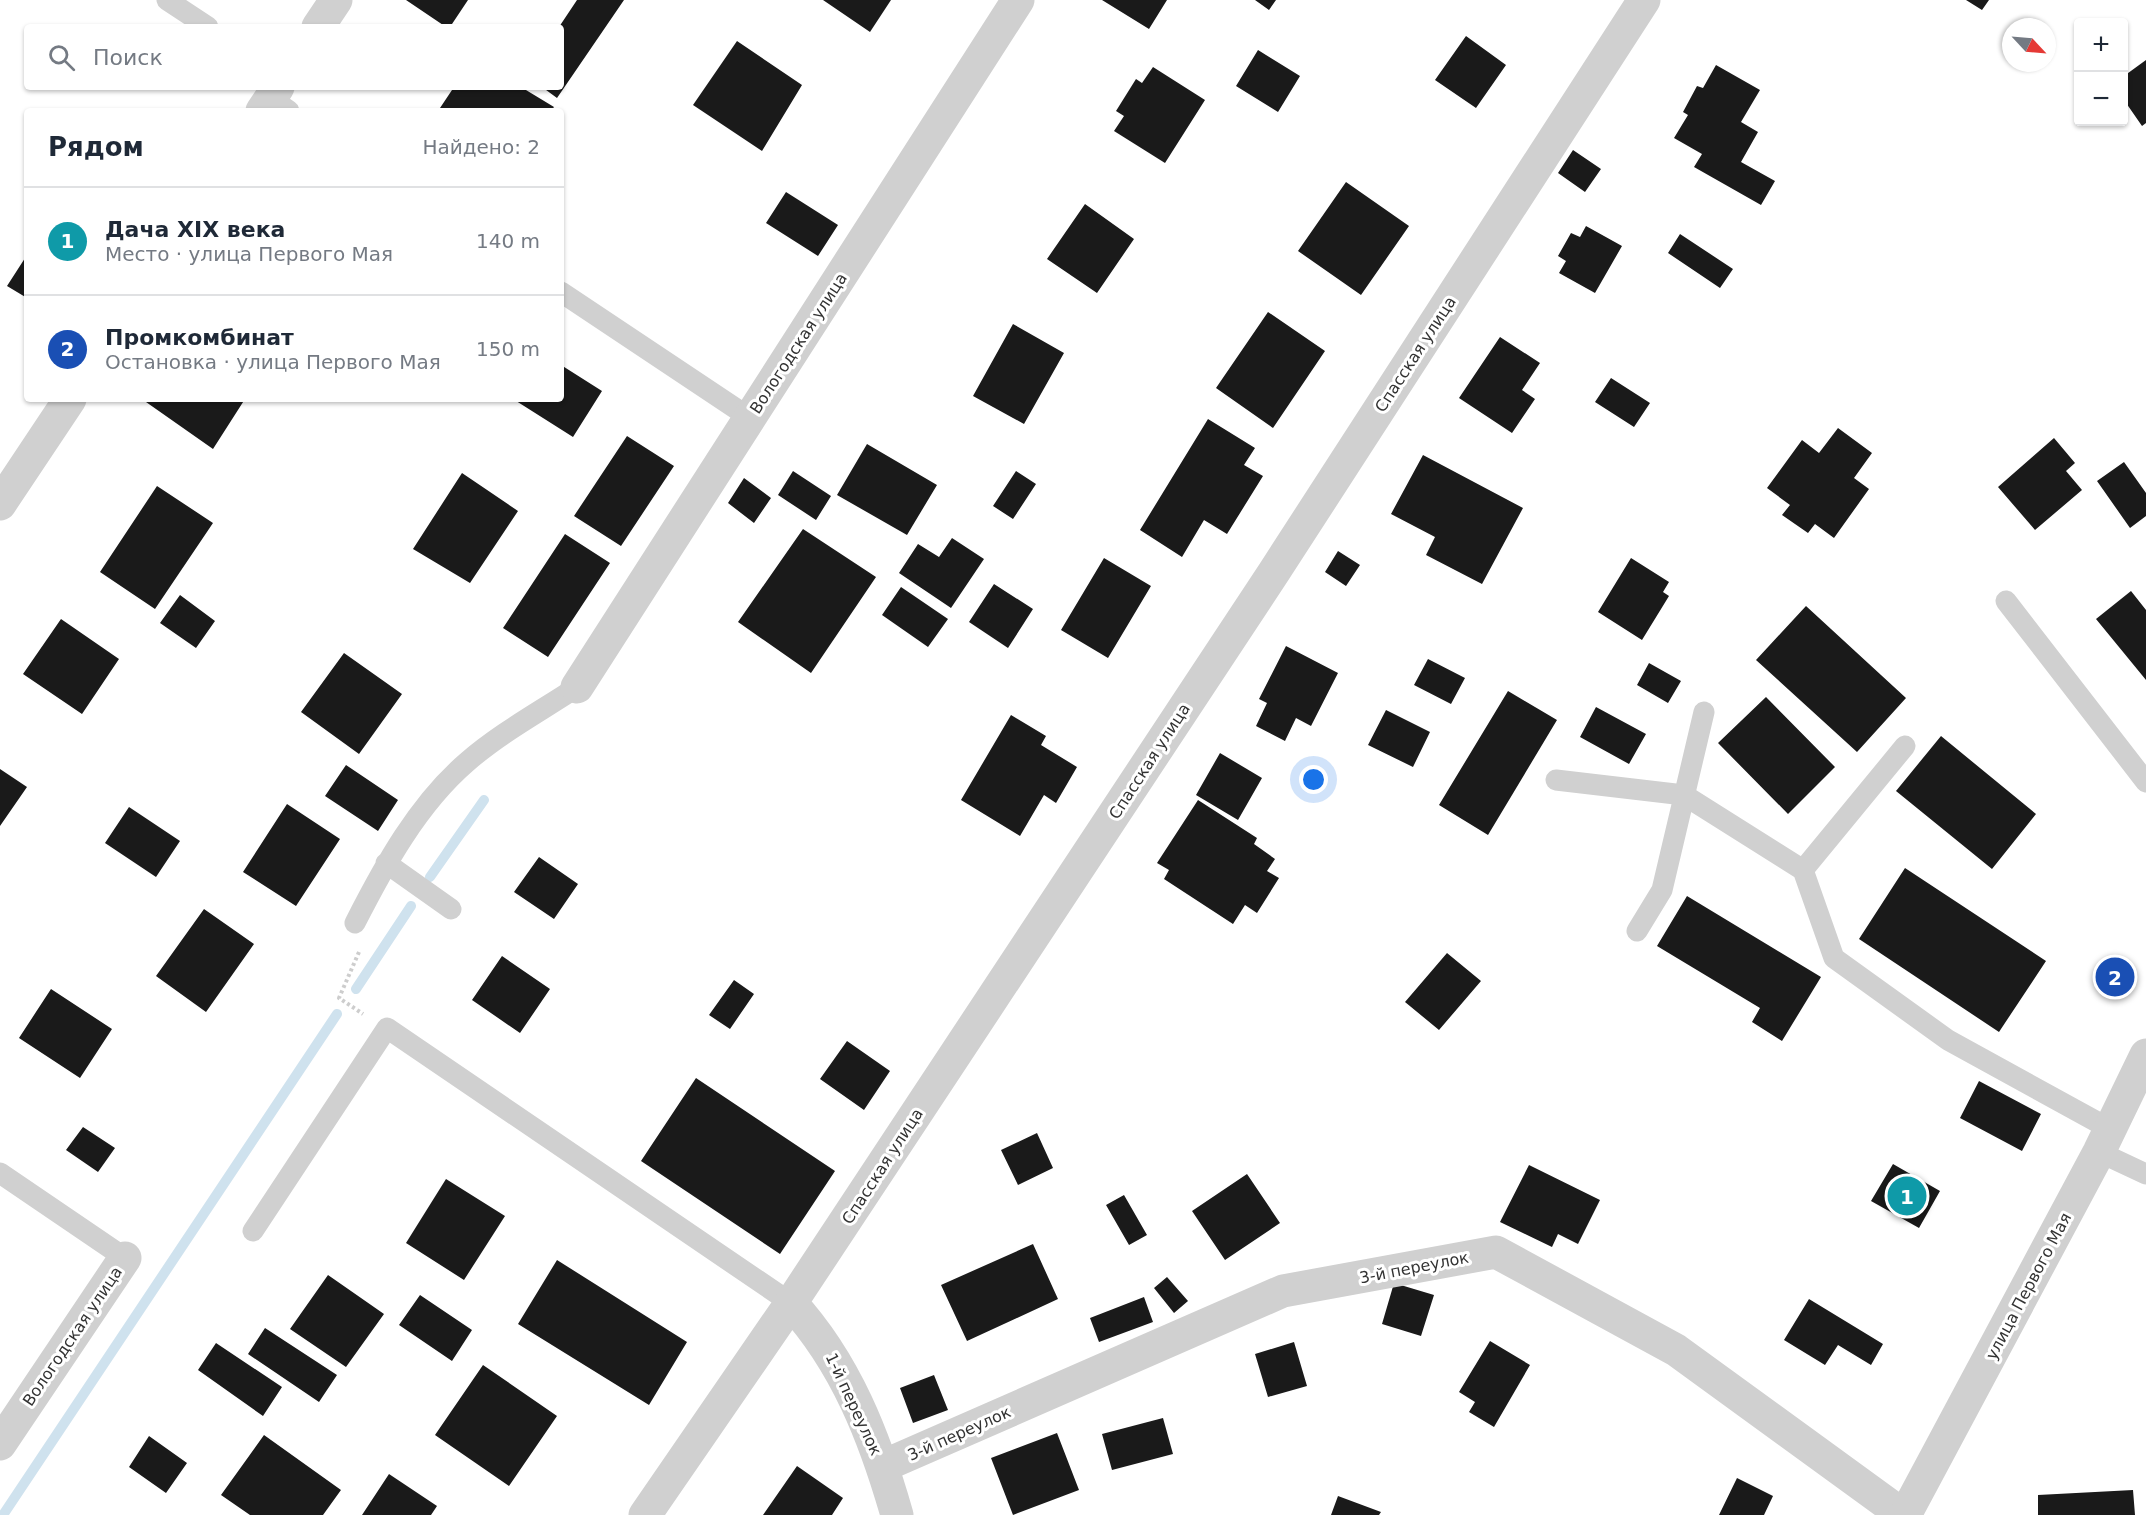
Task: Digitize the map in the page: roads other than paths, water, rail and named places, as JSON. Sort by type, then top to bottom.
[{"type":"street","points":[[320,24],[336,0]]},
{"type":"street","name":"Вологодская улица","points":[[577,687],[1018,0]]},
{"type":"street","name":"Спасская улица","points":[[645,1515],[791,1303],[1274,572],[1644,0]]},
{"type":"street","points":[[0,504],[68,402]]},
{"type":"street","name":"улица Первого Мая","points":[[1904,1515],[2105,1141],[2146,1055]]},
{"type":"street","name":"3-й переулок","points":[[883,1466],[1283,1291],[1496,1252],[1676,1350],[1904,1515]]},
{"type":"street","name":"Вологодская улица","points":[[0,1444],[125,1258]]},
{"type":"street","name":"1-й переулок","points":[[791,1303],[814,1328],[839,1365],[883,1466],[897,1515]]},
{"type":"lane","points":[[167,0],[203,24]]},
{"type":"lane","points":[[564,294],[750,418]]},
{"type":"lane","points":[[2006,601],[2146,782]]},
{"type":"lane","points":[[355,923],[386,862],[428,806],[467,762],[577,687]]},
{"type":"lane","points":[[1637,931],[1662,890],[1704,712]]},
{"type":"lane","points":[[1803,870],[1905,746]]},
{"type":"lane","points":[[1556,780],[1684,795],[1803,870],[1834,958],[1948,1040],[2105,1141],[2146,1174]]},
{"type":"lane","points":[[386,862],[451,909]]},
{"type":"lane","points":[[254,1231],[387,1028],[791,1303]]},
{"type":"lane","points":[[0,1173],[125,1258]]},
{"type":"waterway","points":[[430,877],[484,800]]},
{"type":"waterway","points":[[356,989],[411,906]]},
{"type":"waterway","points":[[3,1515],[337,1014]]},
{"type":"place","name":"Промкомбинат","points":[[2115,977]]},
{"type":"place","name":"Дача XIX века","points":[[1907,1196]]}]
